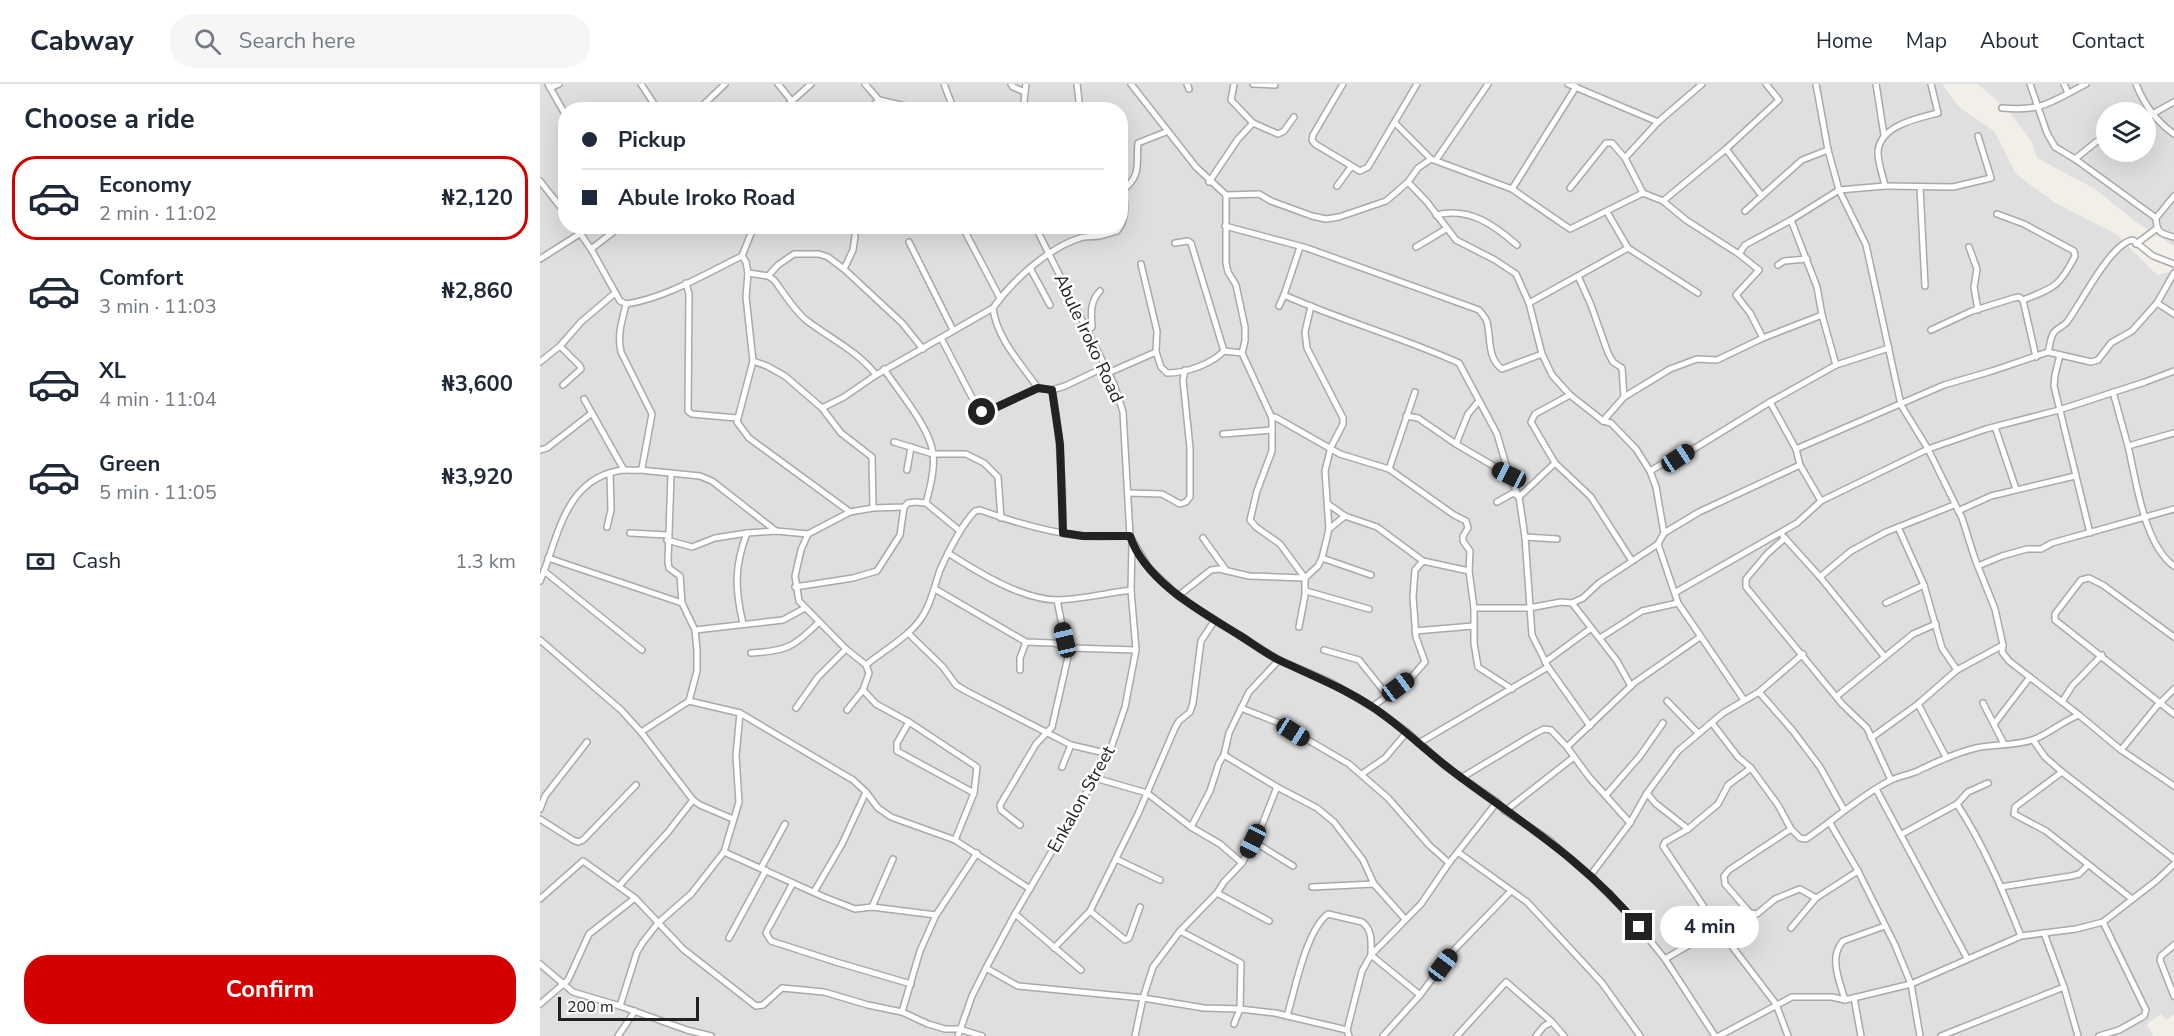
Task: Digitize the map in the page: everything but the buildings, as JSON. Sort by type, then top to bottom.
[{"type":"street","points":[[558,102],[549,86],[559,84]]},
{"type":"street","points":[[641,84],[653,102]]},
{"type":"street","points":[[706,102],[725,84]]},
{"type":"street","points":[[778,84],[791,100],[811,84]]},
{"type":"street","points":[[865,84],[879,100],[888,102]]},
{"type":"street","points":[[944,84],[951,102]]},
{"type":"street","points":[[1011,84],[1026,92]]},
{"type":"street","points":[[1024,102],[1026,84]]},
{"type":"street","points":[[1077,84],[1079,102]]},
{"type":"street","points":[[1131,84],[1166,132],[1209,182],[1226,195],[1259,194],[1271,201],[1326,219],[1339,217],[1386,201],[1408,182],[1418,168],[1434,160],[1488,84]]},
{"type":"street","points":[[1234,84],[1231,100],[1253,123],[1278,134],[1284,131],[1294,117]]},
{"type":"street","points":[[1253,84],[1275,85]]},
{"type":"street","points":[[1342,84],[1312,140],[1360,171],[1368,168],[1417,84]]},
{"type":"street","points":[[1568,84],[1658,122]]},
{"type":"street","points":[[1625,158],[1658,122],[1702,84]]},
{"type":"street","points":[[1663,201],[1779,100],[1766,84]]},
{"type":"street","points":[[1818,84],[1828,150],[1839,190],[1866,245],[1901,405],[1928,449],[1958,511],[1995,609],[2003,645],[2002,652],[2005,657],[2121,750],[2173,784]]},
{"type":"street","points":[[1876,84],[1884,135],[1878,152],[1885,186]]},
{"type":"street","points":[[1884,135],[1911,120],[1938,113],[1931,84]]},
{"type":"street","points":[[2030,84],[2047,133],[2055,147],[2075,159],[2156,219]]},
{"type":"street","points":[[2064,84],[2068,93]]},
{"type":"street","points":[[2002,108],[2018,110],[2038,108],[2086,84]]},
{"type":"street","points":[[2136,84],[2145,102]]},
{"type":"street","points":[[1512,189],[1576,87]]},
{"type":"street","points":[[2156,112],[2174,102]]},
{"type":"street","points":[[2156,118],[2174,135]]},
{"type":"street","points":[[1209,182],[1238,139],[1253,123]]},
{"type":"street","points":[[1395,123],[1434,160],[1512,189],[1570,229],[1643,194]]},
{"type":"street","points":[[1128,186],[1138,171],[1138,143],[1166,132]]},
{"type":"street","points":[[1739,254],[1745,245],[1839,190],[1885,186],[1959,186],[1991,178],[1978,136]]},
{"type":"street","points":[[2075,159],[2096,142]]},
{"type":"street","points":[[1570,188],[1606,143],[1612,143],[1625,158],[1643,194],[1663,201],[1686,220],[1739,254],[1759,270],[1736,295],[1750,313],[1763,338]]},
{"type":"street","points":[[1726,148],[1762,196]]},
{"type":"street","points":[[1745,211],[1802,160],[1828,150]]},
{"type":"street","points":[[1337,186],[1352,167]]},
{"type":"street","points":[[540,181],[543,189],[558,205]]},
{"type":"street","points":[[1408,182],[1427,202],[1456,240],[1495,260],[1516,274],[1529,303],[1542,354],[1552,375],[1570,395],[1603,421],[1611,423],[1636,449],[1650,471],[1656,487],[1664,533]]},
{"type":"street","points":[[1920,187],[1925,286]]},
{"type":"street","points":[[1226,195],[1226,263],[1228,272],[1236,285],[1245,327],[1242,353],[1272,418],[1272,451],[1257,491],[1250,520],[1280,544],[1305,578],[1306,591],[1299,627]]},
{"type":"street","points":[[2174,196],[2156,219],[2156,228],[2164,235],[2174,237]]},
{"type":"street","points":[[1436,216],[1449,212],[1475,217],[1491,224],[1517,245]]},
{"type":"street","points":[[1607,212],[1628,248],[1698,293]]},
{"type":"street","points":[[1997,214],[2024,224],[2074,251],[2075,256],[2066,275],[2058,285],[2023,300]]},
{"type":"street","points":[[1791,220],[1817,287],[1836,365]]},
{"type":"street","points":[[1225,226],[1300,247],[1479,310],[1486,319],[1490,348],[1495,363],[1502,369],[1542,354]]},
{"type":"street","points":[[2136,244],[2156,228]]},
{"type":"street","points":[[1416,247],[1446,229]]},
{"type":"street","points":[[540,259],[579,234]]},
{"type":"street","points":[[582,234],[620,301],[626,304],[650,298],[742,256],[751,234]]},
{"type":"street","points":[[591,249],[611,234]]},
{"type":"street","points":[[966,234],[1000,298]]},
{"type":"street","name":"Abule Iroko Road","points":[[1039,234],[1114,384],[1123,412],[1131,539]]},
{"type":"street","points":[[822,408],[844,397],[884,369],[993,308],[1030,268],[1049,254],[1082,238],[1107,234]]},
{"type":"street","points":[[844,269],[853,250],[855,236]]},
{"type":"street","points":[[2048,352],[2054,332],[2067,322],[2086,291],[2121,245],[2128,240],[2133,240],[2153,256],[2174,264]]},
{"type":"street","points":[[1175,243],[1188,241],[1191,243],[1224,351]]},
{"type":"street","points":[[909,242],[953,330]]},
{"type":"street","points":[[1279,306],[1300,247]]},
{"type":"street","points":[[1969,247],[1977,265],[1974,288],[1980,307]]},
{"type":"street","points":[[1529,303],[1628,248]]},
{"type":"street","points":[[768,276],[777,265],[794,254],[819,254],[828,257],[902,323],[923,349]]},
{"type":"street","points":[[742,256],[748,273],[746,297],[753,360],[737,417],[740,428],[749,438],[850,512]]},
{"type":"street","points":[[1778,265],[1784,261],[1807,259]]},
{"type":"street","points":[[1141,264],[1157,331],[1156,352],[1161,367],[1167,373],[1204,364],[1224,351],[1242,353]]},
{"type":"street","points":[[1030,268],[1050,305]]},
{"type":"street","points":[[748,273],[768,276],[774,280],[798,312],[847,348],[876,375]]},
{"type":"street","points":[[1796,450],[1944,385],[2048,352],[2091,362],[2098,360],[2111,343],[2132,331],[2157,303],[2174,273]]},
{"type":"street","points":[[1578,276],[1608,353],[1613,362],[1622,368],[1624,397]]},
{"type":"street","points":[[686,283],[689,294],[688,411],[692,414],[737,417]]},
{"type":"street","points":[[1087,330],[1092,327],[1091,312],[1094,297],[1100,291]]},
{"type":"street","points":[[540,362],[560,346],[581,322],[615,292]]},
{"type":"street","points":[[1284,295],[1336,318],[1415,344],[1459,363],[1497,434],[1509,475],[1519,497],[1525,537],[1532,635],[1547,664],[1590,726]]},
{"type":"street","points":[[1931,330],[1980,307],[2019,297],[2023,300],[2036,357]]},
{"type":"street","points":[[2157,303],[2174,314]]},
{"type":"street","points":[[626,304],[619,330],[619,343],[652,414],[640,470]]},
{"type":"street","points":[[1178,596],[1211,570],[1226,570],[1249,576],[1305,578],[1318,566],[1322,558],[1329,529],[1325,471],[1331,447],[1343,424],[1343,418],[1307,348],[1305,332],[1311,306]]},
{"type":"street","points":[[993,308],[994,320],[1012,352],[1038,388]]},
{"type":"street","points":[[1603,421],[1624,397],[1670,369],[1697,359],[1717,360],[1763,338],[1822,315]]},
{"type":"street","points":[[941,338],[978,409],[982,412],[1038,388],[1052,390],[1065,386],[1105,366]]},
{"type":"street","points":[[560,346],[580,366],[580,369],[563,385]]},
{"type":"street","points":[[1650,471],[1669,460],[1678,458],[1836,365],[1889,348]]},
{"type":"street","points":[[1108,373],[1156,352]]},
{"type":"street","points":[[2060,355],[2054,380],[2059,410],[2090,533]]},
{"type":"street","points":[[753,360],[785,376],[822,408],[841,432],[872,457],[873,508]]},
{"type":"street","points":[[884,369],[929,438],[933,454],[931,482],[926,503]]},
{"type":"street","points":[[1128,494],[1162,494],[1180,504],[1186,502],[1190,497],[1190,448],[1185,370]]},
{"type":"street","points":[[1676,592],[1797,523],[1821,501],[1928,449],[1995,427],[2059,410],[2174,371]]},
{"type":"street","points":[[1174,373],[1184,380]]},
{"type":"street","points":[[1052,390],[1059,427],[1063,478],[1063,533]]},
{"type":"street","points":[[1389,469],[1415,392]]},
{"type":"street","points":[[2113,392],[2145,517],[2155,544],[2168,562],[2174,566]]},
{"type":"street","points":[[1570,395],[1532,416],[1531,422],[1555,463],[1591,497],[1632,561]]},
{"type":"street","points":[[584,399],[624,470]]},
{"type":"street","points":[[1456,444],[1468,414],[1478,402]]},
{"type":"street","points":[[1770,402],[1796,450],[1800,465],[1821,501]]},
{"type":"street","points":[[540,450],[592,413]]},
{"type":"street","points":[[1406,416],[1418,418],[1456,444],[1509,475]]},
{"type":"street","points":[[1272,418],[1275,417],[1340,454],[1389,469],[1466,521],[1468,528],[1463,541],[1470,550],[1469,572],[1474,608],[1474,644],[1478,667],[1512,689]]},
{"type":"street","points":[[1995,427],[2016,489]]},
{"type":"street","points":[[1223,434],[1272,430]]},
{"type":"street","points":[[2128,446],[2174,433]]},
{"type":"street","points":[[894,442],[933,454],[966,454],[984,463],[998,477],[1001,518]]},
{"type":"street","points":[[907,470],[911,447]]},
{"type":"street","points":[[1519,497],[1555,463]]},
{"type":"street","points":[[1474,608],[1529,608],[1561,602],[1572,603],[1583,598],[1599,583],[1658,544],[1664,533],[1699,512],[1800,465]]},
{"type":"street","points":[[540,581],[566,509],[588,485],[598,478],[624,470],[700,476],[712,481],[776,531]]},
{"type":"street","points":[[607,527],[611,510],[610,473]]},
{"type":"street","points":[[640,732],[689,701],[697,671],[695,630],[682,603],[680,576],[669,568],[667,538],[671,475]]},
{"type":"street","points":[[1958,511],[1991,496],[2075,476]]},
{"type":"street","points":[[1497,502],[1513,494],[1519,497]]},
{"type":"street","points":[[630,533],[667,538],[692,547],[715,538],[747,533],[776,531],[808,534],[850,512],[873,508],[904,507],[915,502],[926,503],[960,531]]},
{"type":"street","points":[[1328,504],[1345,516],[1377,527],[1423,561],[1469,572]]},
{"type":"street","points":[[1820,577],[1851,552],[1898,527],[1954,505]]},
{"type":"street","points":[[795,587],[853,578],[877,571],[900,535],[904,507]]},
{"type":"street","points":[[1978,566],[2001,556],[2027,549],[2041,549],[2052,543],[2174,509]]},
{"type":"street","points":[[866,665],[908,633],[922,617],[932,601],[948,553],[960,531],[975,511],[980,510],[1001,518],[1063,533],[1131,539],[1149,568],[1178,596],[1279,660],[1330,682],[1372,707],[1407,732],[1461,778],[1548,839],[1631,917],[1665,959],[1717,1036],[1792,997],[1832,997],[1845,1000],[1854,998],[1911,984],[2021,936],[2076,929],[2103,922],[2174,864]]},
{"type":"street","points":[[1329,529],[1345,516]]},
{"type":"street","points":[[1898,527],[1924,585],[1942,648],[1956,670]]},
{"type":"street","points":[[744,624],[738,603],[736,570],[747,533]]},
{"type":"street","points":[[1780,533],[1820,577],[1884,656]]},
{"type":"street","points":[[808,534],[797,564],[795,587],[799,601],[846,649],[866,665],[869,677],[863,690],[847,710]]},
{"type":"street","points":[[1525,537],[1557,539]]},
{"type":"street","points":[[1203,538],[1226,570]]},
{"type":"street","points":[[1785,538],[1767,554],[1745,583],[1842,704],[1867,728],[1891,780]]},
{"type":"street","name":"Enkalon Street","points":[[958,1036],[972,996],[1014,914],[1109,754],[1127,697],[1136,650],[1131,590],[1131,539]]},
{"type":"street","points":[[1658,544],[1678,603],[1744,700]]},
{"type":"street","points":[[948,553],[975,571],[1037,596],[1057,600],[1131,590]]},
{"type":"street","points":[[548,558],[682,603]]},
{"type":"street","points":[[1322,558],[1371,575]]},
{"type":"street","points":[[1372,707],[1410,679],[1425,662],[1415,631],[1413,579],[1416,566],[1423,561]]},
{"type":"street","points":[[544,571],[642,650]]},
{"type":"street","points":[[2174,638],[2103,585],[2085,578],[2080,580],[2056,610],[2055,620],[2174,714]]},
{"type":"street","points":[[1886,603],[1924,585]]},
{"type":"street","points":[[935,589],[1026,642],[1070,648],[1136,650]]},
{"type":"street","points":[[1306,591],[1369,609]]},
{"type":"street","points":[[1020,825],[1001,810],[1000,805],[1035,744],[1052,727],[1070,648],[1065,640],[1057,600]]},
{"type":"street","points":[[1572,603],[1617,661],[1631,686]]},
{"type":"street","points":[[1600,638],[1642,611],[1678,603]]},
{"type":"street","points":[[695,630],[783,620],[805,608]]},
{"type":"street","points":[[1054,948],[1090,910],[1147,793],[1175,728],[1179,721],[1190,712],[1201,641],[1215,620]]},
{"type":"street","points":[[751,653],[785,649],[799,642],[819,622]]},
{"type":"street","points":[[1837,696],[1913,634],[1936,624]]},
{"type":"street","points":[[1415,631],[1473,626]]},
{"type":"street","points":[[1419,743],[1512,689],[1590,629]]},
{"type":"street","points":[[908,633],[943,667],[956,684],[1014,717],[1071,745],[1109,754]]},
{"type":"street","points":[[1567,747],[1631,686],[1700,637]]},
{"type":"street","points":[[540,639],[598,689],[640,732],[693,800],[733,819]]},
{"type":"street","points":[[1020,670],[1020,658],[1026,642]]},
{"type":"street","points":[[1871,738],[1918,704],[1956,670],[2003,645]]},
{"type":"street","points":[[796,708],[818,678],[846,649]]},
{"type":"street","points":[[1324,650],[1359,660],[1387,695]]},
{"type":"street","points":[[1590,876],[1630,823],[1647,793],[1678,751],[1698,733],[1759,692],[1803,654]]},
{"type":"street","points":[[2062,702],[2072,686],[2102,655]]},
{"type":"street","points":[[1191,827],[1210,791],[1224,755],[1229,733],[1249,692],[1279,660]]},
{"type":"street","points":[[1994,724],[2030,677]]},
{"type":"street","points":[[2121,750],[2174,689]]},
{"type":"street","points":[[863,690],[876,704],[909,722],[977,767],[974,793],[955,840]]},
{"type":"street","points":[[1759,692],[1820,767],[1844,810]]},
{"type":"street","points":[[689,701],[740,713],[853,780],[878,808],[891,817],[955,840],[1030,889]]},
{"type":"street","points":[[1667,701],[1698,733]]},
{"type":"street","points":[[1983,702],[2004,744]]},
{"type":"street","points":[[1918,704],[1946,757]]},
{"type":"street","points":[[1241,708],[1280,723],[1349,764],[1394,805],[1429,845],[1449,863]]},
{"type":"street","points":[[620,1006],[637,952],[658,923],[691,894],[724,852],[739,802],[736,756],[740,713]]},
{"type":"street","points":[[1712,723],[1738,757],[1751,768],[1778,805],[1791,829],[1800,838],[1806,839],[1830,823],[1844,810],[1891,780],[1913,773],[1946,757],[1976,748],[2033,740],[2054,730],[2067,719],[2079,715]]},
{"type":"street","points":[[909,722],[897,743],[897,751],[974,793]]},
{"type":"street","points":[[1606,795],[1640,756],[1663,723]]},
{"type":"street","points":[[1461,778],[1544,729],[1551,730],[1567,747],[1588,777],[1630,823]]},
{"type":"street","points":[[1362,774],[1385,758],[1407,732]]},
{"type":"street","points":[[2033,740],[2045,757],[2062,772],[2174,859]]},
{"type":"street","points":[[540,809],[545,796],[587,742]]},
{"type":"street","points":[[1062,767],[1071,745]]},
{"type":"street","points":[[1224,755],[1317,808],[1334,822],[1363,860],[1374,884],[1405,919]]},
{"type":"street","points":[[1505,811],[1574,757]]},
{"type":"street","points":[[1751,768],[1728,785],[1718,804],[1688,829],[1665,842],[1663,846],[1718,928],[1776,1004],[1788,1036]]},
{"type":"street","points":[[2062,772],[2015,807],[2014,814],[2046,831],[2132,899]]},
{"type":"street","points":[[1095,778],[1147,793],[1191,827],[1220,844],[1242,863]]},
{"type":"street","points":[[1902,834],[1988,783]]},
{"type":"street","points":[[540,819],[578,842],[583,840],[636,785]]},
{"type":"street","points":[[1135,1036],[1143,998],[1153,967],[1180,932],[1242,863],[1277,787]]},
{"type":"street","points":[[1876,789],[1967,958]]},
{"type":"street","points":[[814,892],[842,844],[866,792]]},
{"type":"street","points":[[1647,793],[1655,803],[1688,829]]},
{"type":"street","points":[[619,886],[668,832],[693,800]]},
{"type":"street","points":[[986,968],[1018,986],[1143,998],[1204,1008],[1240,1009],[1287,1016],[1348,1033],[1362,971],[1371,955],[1421,904],[1449,863],[1497,802]]},
{"type":"street","points":[[1956,804],[1967,820],[2001,887],[2021,936]]},
{"type":"street","points":[[1830,823],[1858,871],[1911,984],[1920,1036]]},
{"type":"street","points":[[729,938],[785,824]]},
{"type":"street","points":[[1791,829],[1729,870],[1724,876],[1725,884],[1750,914],[1757,914],[1774,899],[1797,890],[1816,898]]},
{"type":"street","points":[[1253,841],[1293,866]]},
{"type":"street","points":[[724,852],[855,909],[872,907],[936,915]]},
{"type":"street","points":[[902,1012],[920,951],[936,915],[977,853]]},
{"type":"street","points":[[1459,853],[1527,902],[1602,983],[1639,1036]]},
{"type":"street","points":[[872,907],[893,859]]},
{"type":"street","points":[[1116,859],[1160,880]]},
{"type":"street","points":[[540,898],[584,861],[635,898],[683,949],[756,1006],[763,1005],[782,988],[824,992],[902,1012],[945,1029],[959,1029],[982,1036]]},
{"type":"street","points":[[2001,887],[2079,874],[2088,865]]},
{"type":"street","points":[[1791,928],[1816,898],[1858,871]]},
{"type":"street","points":[[794,883],[766,933],[771,941],[911,984]]},
{"type":"street","points":[[1312,887],[1374,884]]},
{"type":"street","points":[[1383,1036],[1420,995],[1454,950],[1511,891]]},
{"type":"street","points":[[1217,893],[1269,921]]},
{"type":"street","points":[[540,1004],[568,980],[590,934],[635,898]]},
{"type":"street","points":[[1090,910],[1125,940],[1129,938],[1140,908]]},
{"type":"street","points":[[1014,914],[1081,970]]},
{"type":"street","points":[[1287,1016],[1308,943],[1328,914],[1367,925],[1370,931],[1371,955],[1420,995]]},
{"type":"street","points":[[2099,1036],[2119,1030],[2144,1016],[2146,1010],[2103,922]]},
{"type":"street","points":[[1845,1000],[1835,961],[1839,946],[1843,941],[1885,926]]},
{"type":"street","points":[[1665,959],[1718,928]]},
{"type":"street","points":[[1180,932],[1241,963],[1240,1009],[1234,1024]]},
{"type":"street","points":[[2044,933],[2064,987],[2078,1036]]},
{"type":"street","points":[[2174,945],[2161,956],[2160,960],[2174,996]]},
{"type":"street","points":[[540,964],[573,992],[711,1036]]},
{"type":"street","points":[[1457,1036],[1506,982],[1552,1022],[1564,1036]]},
{"type":"street","points":[[1941,1036],[2064,987]]},
{"type":"street","points":[[1854,998],[1861,1036]]},
{"type":"street","points":[[618,1036],[635,1011]]},
{"type":"street","points":[[1536,1036],[1544,1026],[1552,1022]]},
{"type":"shaded area","points":[[540,84],[1942,84],[1959,107],[1995,132],[2016,174],[2055,203],[2116,234],[2157,275],[2174,271],[2174,1014],[2166,1020],[2161,1014],[2147,1024],[2153,1036],[540,1036]]},
{"type":"shaded area","points":[[1978,84],[2174,84],[2174,246],[2136,222],[2095,189],[2037,158],[2032,142],[2008,110]]},
{"type":"route","points":[[982,412],[1038,388],[1052,390],[1059,427],[1063,478],[1063,533],[1083,536],[1130,536],[1149,568],[1178,596],[1279,660],[1330,682],[1372,707],[1407,732],[1445,766],[1497,802],[1505,811],[1548,839],[1590,876],[1639,927]]}]
